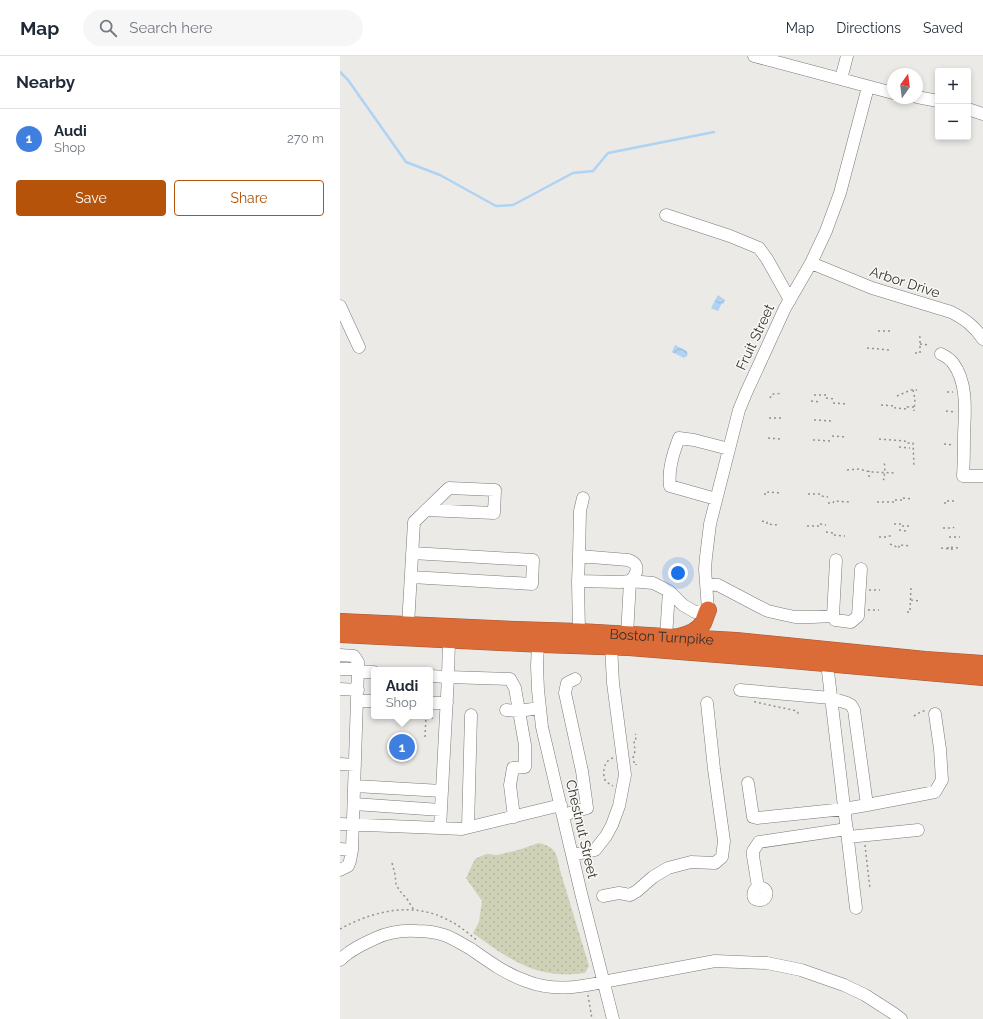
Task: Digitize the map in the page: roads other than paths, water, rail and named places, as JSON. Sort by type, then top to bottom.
[{"type":"highway","points":[[672,637],[686,635],[697,629],[702,624],[708,610]]},
{"type":"highway","points":[[708,610],[718,630],[736,641]]},
{"type":"highway","name":"Boston Turnpike","points":[[340,622],[579,632],[736,641],[925,660],[983,664]]},
{"type":"highway","name":"Boston Turnpike","points":[[340,634],[538,644],[611,646],[983,677]]},
{"type":"street","points":[[754,56],[887,92]]},
{"type":"street","points":[[841,79],[847,56]]},
{"type":"street","name":"Fruit Street","points":[[708,610],[705,569],[710,524],[739,410],[785,308],[811,263],[826,231],[840,193],[868,87]]},
{"type":"street","points":[[923,98],[935,100]]},
{"type":"street","points":[[971,110],[983,114]]},
{"type":"street","points":[[666,215],[730,236],[759,248],[767,259],[790,300]]},
{"type":"street","name":"Arbor Drive","points":[[811,263],[872,288],[951,312],[962,318],[977,331],[983,340]]},
{"type":"street","points":[[340,306],[359,348]]},
{"type":"street","points":[[941,354],[952,362],[961,379],[963,388],[965,414],[963,476],[983,476]]},
{"type":"street","points":[[716,499],[670,486],[669,476],[672,455],[679,438],[694,440],[729,449]]},
{"type":"street","points":[[408,625],[414,522],[426,510],[449,488],[495,490],[494,514],[426,510]]},
{"type":"street","points":[[579,632],[578,580],[580,511],[583,498]]},
{"type":"street","points":[[411,577],[532,584],[533,560],[412,553]]},
{"type":"street","points":[[579,556],[628,560],[636,566],[635,575],[630,581],[627,635]]},
{"type":"street","points":[[836,560],[833,616],[836,620],[851,622],[858,616],[861,569]]},
{"type":"street","points":[[578,580],[654,583],[669,591],[683,605],[695,612],[708,610]]},
{"type":"street","points":[[707,584],[718,585],[768,611],[795,617],[833,616]]},
{"type":"street","points":[[669,591],[672,637]]},
{"type":"street","points":[[440,828],[449,639]]},
{"type":"street","name":"Chestnut Street","points":[[538,644],[537,668],[542,727],[612,1019]]},
{"type":"street","points":[[573,855],[595,850],[612,825],[618,810],[625,775],[613,683],[611,646]]},
{"type":"street","points":[[340,655],[354,656],[358,662],[352,850],[348,866],[340,870]]},
{"type":"street","points":[[827,663],[856,908]]},
{"type":"street","points":[[340,669],[358,669],[364,672],[371,672]]},
{"type":"street","points":[[433,676],[510,679],[515,688],[525,745],[525,767],[513,768],[510,785],[514,817]]},
{"type":"street","points":[[340,824],[462,829],[514,817],[587,808],[582,771],[565,693],[567,683],[575,679]]},
{"type":"street","points":[[340,689],[371,700]]},
{"type":"street","points":[[740,690],[831,698],[851,705],[854,710],[867,805]]},
{"type":"street","points":[[433,703],[447,703]]},
{"type":"street","points":[[603,896],[619,893],[630,895],[653,877],[668,868],[691,862],[716,863],[722,857],[724,841],[707,703]]},
{"type":"street","points":[[506,710],[519,711],[540,708]]},
{"type":"street","points":[[748,783],[753,817],[757,818],[844,809],[935,792],[942,780],[940,749],[934,714]]},
{"type":"street","points":[[468,827],[471,715]]},
{"type":"street","points":[[340,764],[355,764]]},
{"type":"street","points":[[355,786],[442,791]]},
{"type":"street","points":[[354,804],[441,810]]},
{"type":"street","points":[[758,887],[753,851],[759,842],[847,833],[864,836],[918,830]]},
{"type":"street","points":[[340,849],[352,850]]},
{"type":"street","points":[[340,960],[355,948],[380,936],[397,931],[412,930],[430,931],[445,935],[460,942],[510,975],[537,985],[553,987],[566,988],[590,985],[715,961],[767,963],[801,970],[844,985],[865,995],[902,1019]]},
{"type":"water","points":[[718,295],[725,300],[718,311],[711,308]]},
{"type":"water","points":[[675,345],[687,351],[688,354],[686,357],[684,358],[672,352]]},
{"type":"waterway","points":[[340,72],[348,80],[406,162],[440,175],[496,206],[513,205],[573,173],[593,171],[608,153],[714,132]]},
{"type":"place","name":"Audi","points":[[402,747]]}]
